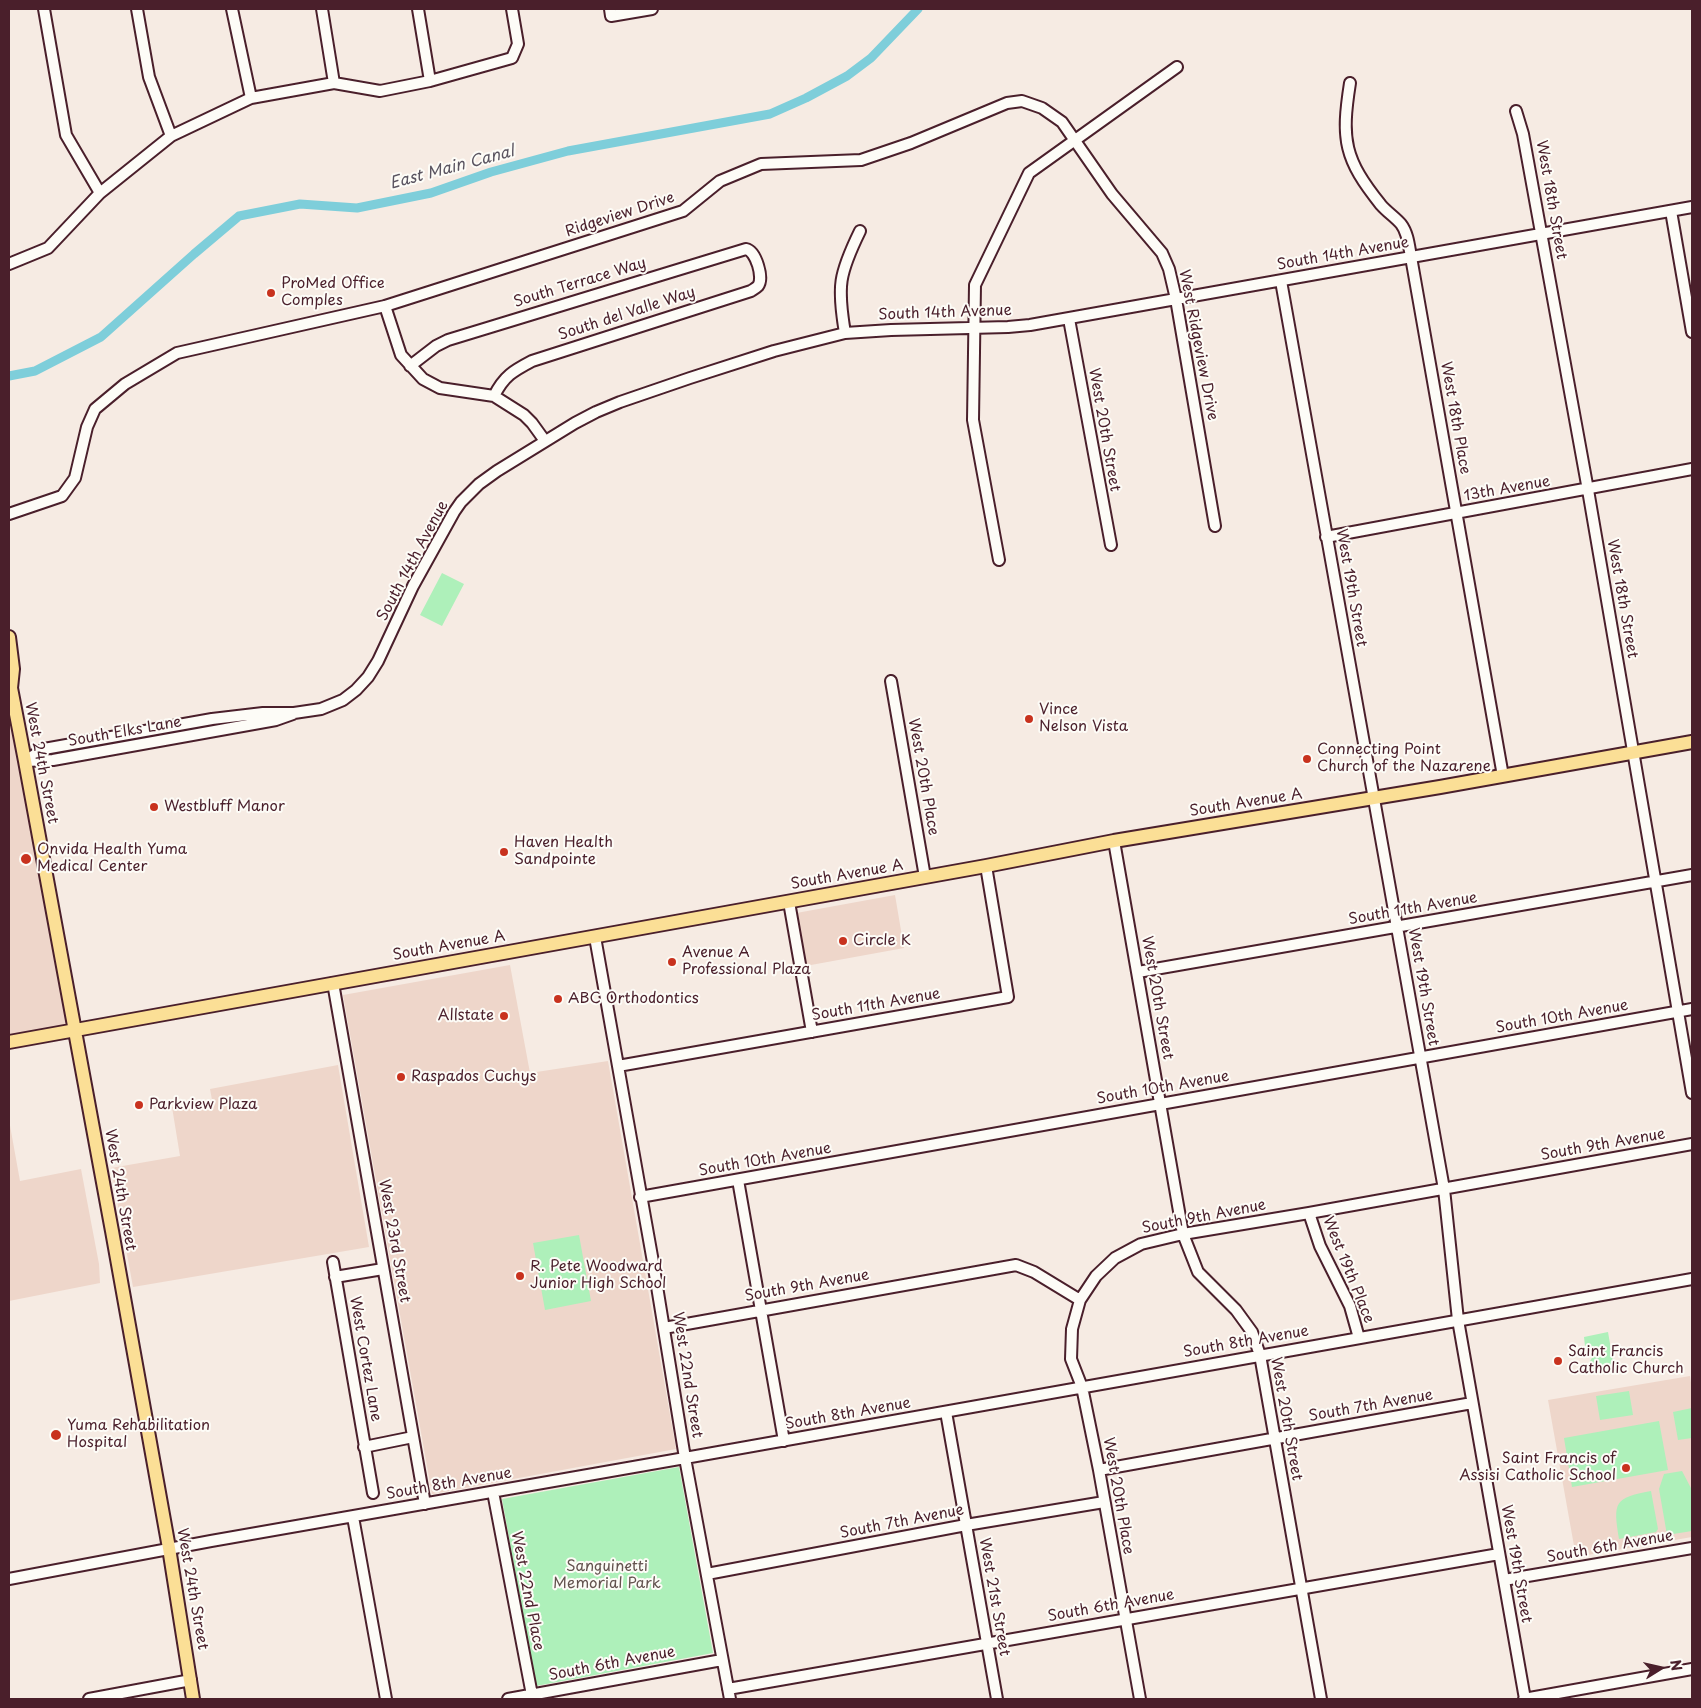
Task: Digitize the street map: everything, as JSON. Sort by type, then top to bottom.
[{"type":"main road","name":"West 24th Street","points":[[9,637],[13,669],[10,686],[169,1548],[193,1699]]},
{"type":"main road","name":"South Avenue A","points":[[9,1042],[789,902],[1114,841],[1503,776],[1692,742]]},
{"type":"street","points":[[44,9],[66,134],[100,193]]},
{"type":"street","points":[[138,9],[148,77],[171,136]]},
{"type":"street","points":[[232,9],[251,98]]},
{"type":"street","points":[[322,9],[334,83]]},
{"type":"street","points":[[418,9],[430,81]]},
{"type":"street","points":[[9,264],[48,248],[100,193],[171,136],[251,98],[334,83],[380,91],[430,81],[512,58],[516,44],[518,44],[512,9]]},
{"type":"street","points":[[610,9],[611,16],[652,9]]},
{"type":"street","points":[[999,560],[973,420],[975,285],[1029,174],[1177,67]]},
{"type":"street","name":"West 18th Place","points":[[1350,83],[1345,127],[1346,143],[1354,166],[1383,207],[1406,233],[1503,776]]},
{"type":"street","name":"Ridgeview Drive","points":[[9,514],[62,496],[75,478],[87,427],[95,409],[125,384],[177,353],[385,306],[683,211],[720,181],[761,164],[861,160],[911,143],[1007,103],[1022,101],[1042,108],[1062,122],[1074,140]]},
{"type":"street","name":"West 18th Street","points":[[1516,111],[1523,134],[1588,490],[1692,1093]]},
{"type":"street","name":"West Ridgeview Drive","points":[[1074,140],[1112,194],[1162,253],[1169,269],[1176,299],[1215,526]]},
{"type":"street","name":"South 14th Avenue","points":[[343,700],[368,677],[378,661],[413,586],[461,502],[479,484],[545,441],[575,423],[620,402],[774,352],[845,333],[1015,327],[1069,319],[1692,207]]},
{"type":"street","points":[[1671,211],[1692,332]]},
{"type":"street","points":[[845,333],[840,304],[840,288],[847,258],[860,231]]},
{"type":"street","name":"South Terrace Way","points":[[410,366],[436,346],[448,340],[746,248],[751,250],[757,262]]},
{"type":"street","name":"South del Valle Way","points":[[494,396],[500,384],[508,375],[532,361],[757,288],[760,283],[757,262]]},
{"type":"street","name":"West 19th Street","points":[[1281,280],[1444,1189],[1458,1320],[1524,1699]]},
{"type":"street","points":[[385,306],[402,354],[410,366],[423,379],[440,388],[494,396],[524,415],[545,441]]},
{"type":"street","name":"West 20th Street","points":[[1069,319],[1111,545]]},
{"type":"street","name":"13th Avenue","points":[[1326,537],[1692,470]]},
{"type":"street","name":"West 20th Place","points":[[891,681],[925,877]]},
{"type":"street","name":"South Elks Lane","points":[[25,761],[44,749],[263,713],[294,713],[321,709],[343,700]]},
{"type":"street","name":"West 20th Street","points":[[1114,841],[1183,1234],[1198,1272],[1236,1310],[1252,1332],[1260,1355],[1321,1699]]},
{"type":"street","name":"South 11th Avenue","points":[[618,1066],[1008,997],[986,866]]},
{"type":"street","name":"South 11th Avenue","points":[[1138,972],[1692,875]]},
{"type":"street","points":[[789,902],[812,1032]]},
{"type":"street","name":"West 22nd Street","points":[[594,937],[664,1328],[685,1458],[729,1694]]},
{"type":"street","name":"West 23rd Street","points":[[333,983],[425,1504]]},
{"type":"street","name":"South 10th Avenue","points":[[640,1197],[1692,1008]]},
{"type":"street","name":"South 9th Avenue","points":[[664,1328],[1016,1265],[1034,1272],[1080,1300],[1096,1276],[1115,1258],[1141,1244],[1183,1234],[1692,1144]]},
{"type":"street","points":[[738,1180],[784,1441]]},
{"type":"street","name":"West 19th Place","points":[[1309,1213],[1320,1246],[1350,1306],[1359,1338]]},
{"type":"street","name":"West Cortez Lane","points":[[332,1262],[373,1493]]},
{"type":"street","name":"West Cortez Lane","points":[[335,1277],[383,1269]]},
{"type":"street","name":"South 8th Avenue","points":[[9,1579],[169,1548],[784,1441],[1692,1279]]},
{"type":"street","name":"West 20th Place","points":[[1080,1300],[1072,1329],[1071,1359],[1082,1387],[1099,1470],[1140,1699]]},
{"type":"street","name":"South 7th Avenue","points":[[1099,1470],[1472,1403]]},
{"type":"street","name":"West 21st Street","points":[[946,1412],[997,1699]]},
{"type":"street","name":"West Cortez Lane","points":[[364,1447],[413,1437]]},
{"type":"street","name":"West 22nd Place","points":[[493,1492],[532,1695]]},
{"type":"street","name":"South 7th Avenue","points":[[707,1574],[966,1525],[1104,1502]]},
{"type":"street","points":[[353,1516],[386,1699]]},
{"type":"street","name":"South 6th Avenue","points":[[1504,1580],[1692,1548]]},
{"type":"street","name":"South 6th Avenue","points":[[729,1694],[987,1643],[1499,1554]]},
{"type":"street","name":"South 6th Avenue","points":[[508,1699],[722,1660]]},
{"type":"street","points":[[1524,1699],[1692,1669]]},
{"type":"street","points":[[89,1699],[191,1680]]},
{"type":"shaded area","name":"Onvida Health Yuma Medical Center","points":[[9,684],[74,1029],[9,1042]]},
{"type":"shaded area","points":[[895,895],[904,948],[800,967],[791,914]]},
{"type":"shaded area","name":"R. Pete Woodward Junior High School","points":[[510,965],[530,1073],[608,1061],[676,1449],[432,1494],[343,995]]},
{"type":"shaded area","points":[[338,1065],[369,1247],[133,1287],[111,1168],[180,1156],[172,1107],[212,1100],[210,1089]]},
{"type":"shaded area","points":[[9,1120],[20,1181],[81,1169],[99,1264],[100,1283],[9,1301]]},
{"type":"shaded area","name":"Saint Francis of Assisi Catholic School","points":[[1690,1376],[1692,1389],[1692,1537],[1576,1557],[1548,1400]]},
{"type":"green space","points":[[442,573],[464,584],[442,626],[420,615]]},
{"type":"green space","points":[[579,1235],[591,1301],[545,1310],[533,1243]]},
{"type":"green space","points":[[1608,1332],[1614,1367],[1590,1371],[1589,1363],[1593,1356],[1592,1350],[1585,1346],[1584,1337]]},
{"type":"green space","points":[[1629,1391],[1633,1415],[1600,1420],[1596,1396]]},
{"type":"green space","points":[[1692,1408],[1692,1438],[1678,1440],[1673,1412]]},
{"type":"green space","points":[[1659,1421],[1668,1470],[1572,1487],[1564,1438]]},
{"type":"green space","name":"Sanguinetti Memorial Park","points":[[679,1467],[713,1653],[536,1686],[502,1499]]},
{"type":"green space","points":[[1682,1471],[1692,1490],[1692,1531],[1667,1535],[1659,1489],[1664,1474]]},
{"type":"green space","points":[[1651,1491],[1658,1529],[1656,1532],[1619,1539],[1616,1517],[1619,1504],[1630,1496]]},
{"type":"waterway","name":"East Main Canal","points":[[9,376],[35,371],[101,337],[239,216],[300,204],[357,208],[431,193],[491,172],[568,151],[770,114],[806,98],[847,76],[871,58],[918,9]]},
{"type":"place","name":"ProMed Office Comples","points":[[271,293]]},
{"type":"place","name":"Vince Nelson Vista","points":[[1029,719]]},
{"type":"place","name":"Connecting Point Church of the Nazarene","points":[[1307,759]]},
{"type":"place","name":"Westbluff Manor","points":[[154,807]]},
{"type":"place","name":"Haven Health Sandpointe","points":[[504,852]]},
{"type":"place","name":"Onvida Health Yuma Medical Center","points":[[26,859]]},
{"type":"place","name":"Circle K","points":[[843,941]]},
{"type":"place","name":"Avenue A Professional Plaza","points":[[672,962]]},
{"type":"place","name":"ABC Orthodontics","points":[[558,999]]},
{"type":"place","name":"Allstate","points":[[504,1016]]},
{"type":"place","name":"Raspados Cuchys","points":[[401,1077]]},
{"type":"place","name":"Parkview Plaza","points":[[139,1105]]},
{"type":"place","name":"R. Pete Woodward Junior High School","points":[[520,1276]]},
{"type":"place","name":"Saint Francis Catholic Church","points":[[1558,1361]]},
{"type":"place","name":"Yuma Rehabilitation Hospital","points":[[56,1435]]},
{"type":"place","name":"Saint Francis of Assisi Catholic School","points":[[1626,1468]]}]
